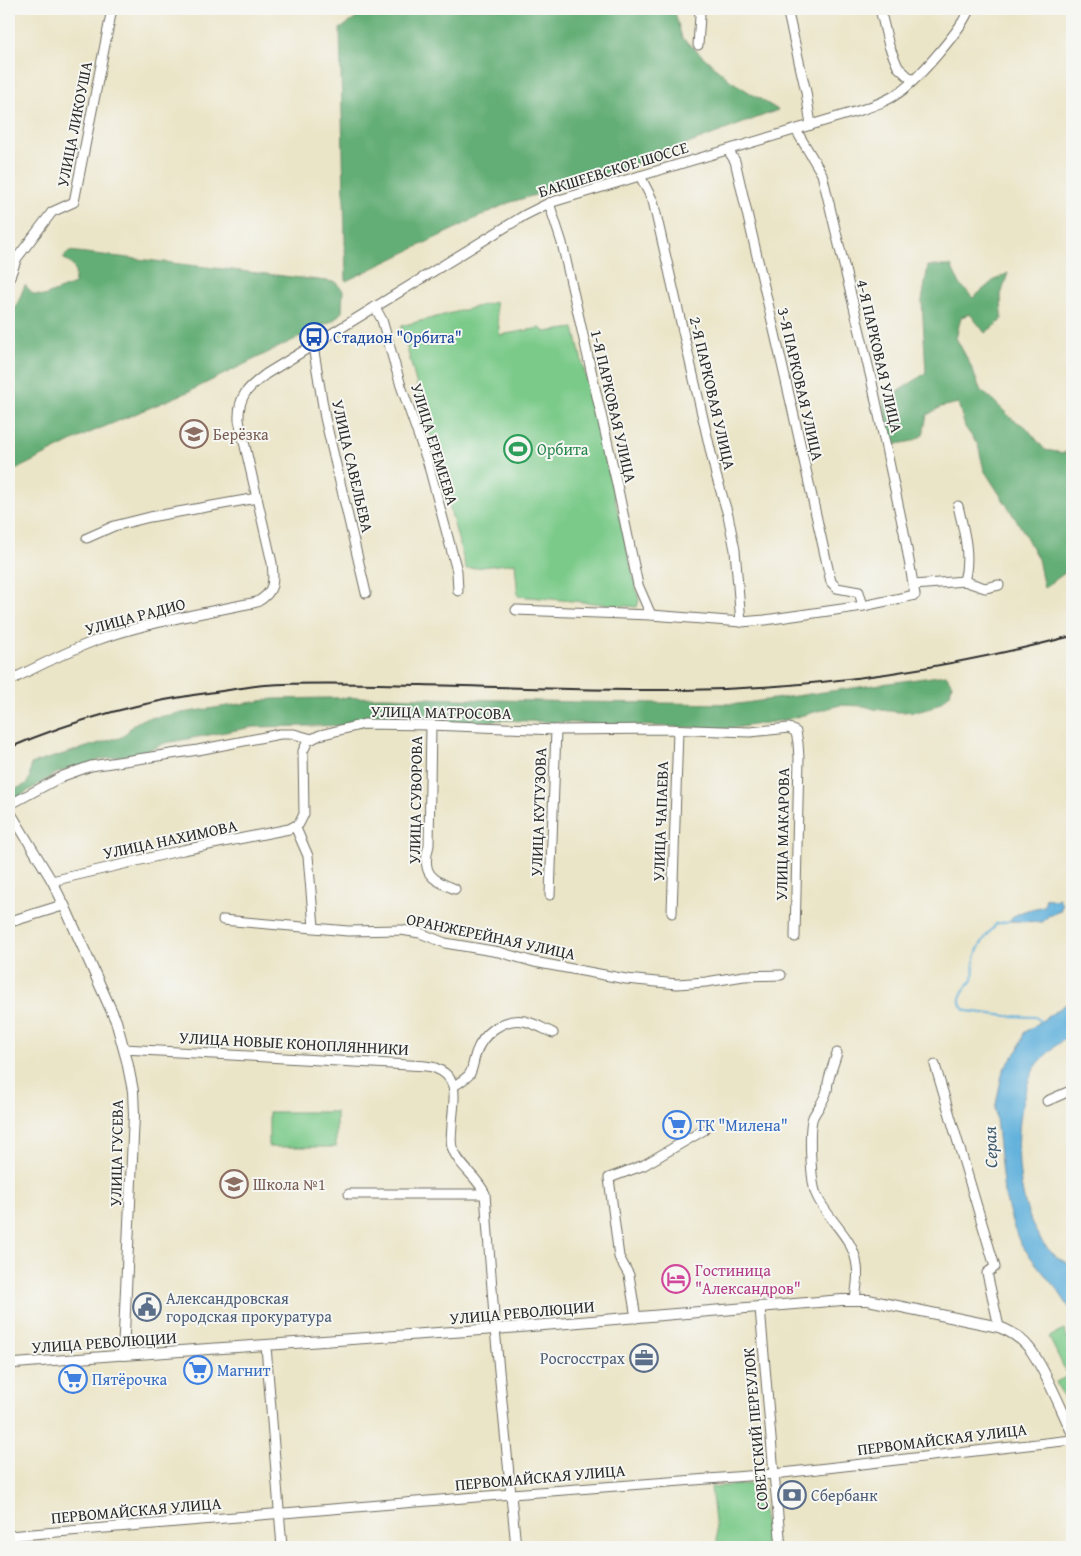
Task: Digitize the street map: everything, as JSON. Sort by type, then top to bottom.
[{"type":"main road","points":[[9,922],[64,905]]},
{"type":"main road","name":"УЛИЦА ГУСЕВА","points":[[64,905],[116,1021],[133,1091],[134,1115],[123,1355]]},
{"type":"main road","name":"УЛИЦА РЕВОЛЮЦИИ","points":[[123,1355],[266,1346],[868,1300],[1007,1330],[1029,1348],[1039,1363],[1072,1432]]},
{"type":"street","name":"УЛИЦА ЛИКОУША","points":[[9,279],[17,258],[52,212],[74,202],[112,9]]},
{"type":"street","points":[[698,45],[700,9]]},
{"type":"street","points":[[787,9],[806,92],[811,125]]},
{"type":"street","points":[[880,9],[892,53],[898,67],[913,81]]},
{"type":"street","name":"БАКШЕЕВСКОЕ ШОССЕ","points":[[257,498],[239,420],[239,410],[246,390],[266,374],[525,214],[549,203],[796,130],[886,101],[913,81],[962,24],[969,9]]},
{"type":"street","name":"4-Я ПАРКОВАЯ УЛИЦА","points":[[796,130],[822,174],[871,378],[904,532],[914,590]]},
{"type":"street","name":"3-Я ПАРКОВАЯ УЛИЦА","points":[[728,150],[735,162],[831,582],[837,588],[859,592],[863,606]]},
{"type":"street","name":"2-Я ПАРКОВАЯ УЛИЦА","points":[[640,176],[654,201],[716,475],[728,515],[735,550],[741,622]]},
{"type":"street","name":"1-Я ПАРКОВАЯ УЛИЦА","points":[[549,203],[564,252],[638,585],[652,615]]},
{"type":"street","name":"УЛИЦА ЕРЕМЕЕВА","points":[[375,307],[382,320],[401,386],[428,463],[457,571],[458,591]]},
{"type":"street","name":"УЛИЦА САВЕЛЬЕВА","points":[[313,346],[325,418],[366,592]]},
{"type":"street","points":[[87,538],[114,526],[150,517],[257,498]]},
{"type":"street","name":"УЛИЦА РАДИО","points":[[9,681],[58,656],[94,641],[148,626],[257,602],[265,597],[271,590],[274,580],[257,498]]},
{"type":"street","points":[[958,506],[966,544],[967,569],[964,581]]},
{"type":"street","points":[[516,610],[652,615],[741,622],[863,606],[914,590],[964,581],[985,588],[999,585]]},
{"type":"street","name":"УЛИЦА МАТРОСОВА","points":[[9,804],[63,776],[91,766],[198,750],[280,734],[294,734],[312,739],[364,724],[556,730],[750,732],[789,728],[796,732]]},
{"type":"street","name":"УЛИЦА СУВОРОВА","points":[[431,725],[429,845],[426,865],[430,876],[440,884],[455,889]]},
{"type":"street","name":"УЛИЦА КУТУЗОВА","points":[[550,895],[556,730]]},
{"type":"street","name":"УЛИЦА ЧАПАЕВА","points":[[672,913],[678,730]]},
{"type":"street","name":"УЛИЦА МАКАРОВА","points":[[795,937],[799,758],[796,732]]},
{"type":"street","points":[[312,739],[308,741],[303,751],[304,814],[299,824],[295,826],[308,856],[314,927]]},
{"type":"street","points":[[9,810],[52,881],[64,905]]},
{"type":"street","name":"УЛИЦА НАХИМОВА","points":[[52,881],[182,850],[289,829],[295,826]]},
{"type":"street","name":"ОРАНЖЕРЕЙНАЯ УЛИЦА","points":[[223,920],[348,931],[401,930],[420,933],[445,943],[499,952],[534,962],[626,979],[677,984],[744,976],[781,974]]},
{"type":"street","points":[[516,1547],[495,1329],[485,1194],[481,1185],[457,1157],[452,1147],[454,1086],[472,1072],[476,1052],[482,1038],[497,1026],[513,1021],[526,1021],[553,1033]]},
{"type":"street","name":"УЛИЦА НОВЫЕ КОНОПЛЯННИКИ","points":[[124,1049],[409,1065],[435,1068],[449,1076],[454,1086]]},
{"type":"street","points":[[837,1053],[828,1090],[812,1119],[810,1134],[812,1181],[815,1193],[854,1252],[858,1265],[855,1300]]},
{"type":"street","points":[[935,1065],[995,1267],[987,1273],[999,1327]]},
{"type":"street","points":[[1047,1100],[1072,1090]]},
{"type":"street","points":[[636,1318],[629,1274],[619,1256],[610,1178],[644,1165],[704,1130]]},
{"type":"street","points":[[349,1194],[485,1194]]},
{"type":"street","name":"СОВЕТСКИЙ ПЕРЕУЛОК","points":[[760,1308],[781,1547]]},
{"type":"street","points":[[266,1346],[282,1547]]},
{"type":"street","name":"УЛИЦА РЕВОЛЮЦИИ","points":[[9,1364],[123,1355]]},
{"type":"street","name":"ПЕРВОМАЙСКАЯ УЛИЦА","points":[[9,1536],[774,1474],[1072,1440]]},
{"type":"green space","points":[[370,9],[674,9],[682,38],[731,81],[778,110],[616,171],[508,203],[346,281],[340,29]]},
{"type":"green space","points":[[69,251],[335,282],[343,290],[342,312],[334,320],[190,391],[87,434],[9,473],[9,324],[25,285],[33,294],[44,296],[74,284],[74,269],[63,258]]},
{"type":"green space","points":[[928,266],[951,266],[960,284],[973,298],[993,281],[1008,273],[1001,295],[1002,320],[985,333],[970,314],[961,317],[956,338],[969,362],[981,391],[1012,419],[1026,427],[1045,450],[1064,453],[1072,449],[1072,570],[1069,570],[1044,588],[1038,559],[1022,529],[984,470],[978,445],[965,427],[958,403],[941,407],[927,415],[923,435],[913,441],[892,445],[883,401],[926,373],[922,301]]},
{"type":"green space","name":"Орбита","points":[[495,302],[500,335],[540,328],[545,332],[574,328],[639,600],[637,607],[518,596],[515,563],[466,569],[401,326]]},
{"type":"green space","points":[[946,675],[952,684],[950,694],[931,708],[920,711],[898,712],[864,706],[840,705],[785,720],[728,729],[501,720],[467,723],[253,727],[165,743],[144,752],[98,760],[91,766],[80,765],[57,773],[15,799],[9,794],[9,791],[27,783],[30,777],[31,764],[119,738],[133,725],[143,719],[273,699],[383,697],[738,704]]},
{"type":"green space","points":[[269,1112],[336,1112],[336,1147],[269,1147]]},
{"type":"green space","points":[[1064,1330],[1072,1347],[1072,1369],[1066,1372],[1049,1337]]},
{"type":"green space","points":[[1072,1374],[1072,1414],[1056,1382]]},
{"type":"green space","points":[[758,1483],[769,1547],[718,1547],[711,1487]]},
{"type":"water","points":[[1046,898],[1055,900],[1059,898],[1062,905],[1060,911],[1048,916],[1043,922],[1009,921],[1020,913],[1044,906]]},
{"type":"water","points":[[1072,1000],[1072,1032],[1044,1057],[1032,1073],[1025,1094],[1020,1121],[1018,1150],[1026,1208],[1037,1233],[1052,1253],[1072,1265],[1072,1312],[1059,1292],[1020,1243],[1014,1228],[1004,1193],[995,1109],[1003,1070],[1019,1049],[1024,1033]]},
{"type":"waterway","points":[[1009,921],[996,924],[979,946],[974,961],[973,980],[963,991],[960,1004],[967,1011],[1007,1016],[1036,1017],[1042,1023]]},
{"type":"railway","points":[[9,748],[87,719],[140,705],[260,685],[422,685],[649,690],[781,686],[879,675],[928,667],[1024,648],[1072,636]]},
{"type":"place","name":"Стадион \"Орбита\"","points":[[314,337]]},
{"type":"place","name":"Берёзка","points":[[194,434]]},
{"type":"place","name":"Орбита","points":[[518,449]]},
{"type":"place","name":"ТК \"Милена\"","points":[[677,1125]]},
{"type":"place","name":"Школа №1","points":[[234,1184]]},
{"type":"place","name":"Гостиница \"Александров\"","points":[[676,1279]]},
{"type":"place","name":"Александровская городская прокуратура","points":[[147,1307]]},
{"type":"place","name":"Росгосстрах","points":[[644,1358]]},
{"type":"place","name":"Магнит","points":[[198,1370]]},
{"type":"place","name":"Пятёрочка","points":[[73,1379]]},
{"type":"place","name":"Сбербанк","points":[[792,1495]]},
{"type":"water label","name":"Серая","points":[[990,1147]]}]
